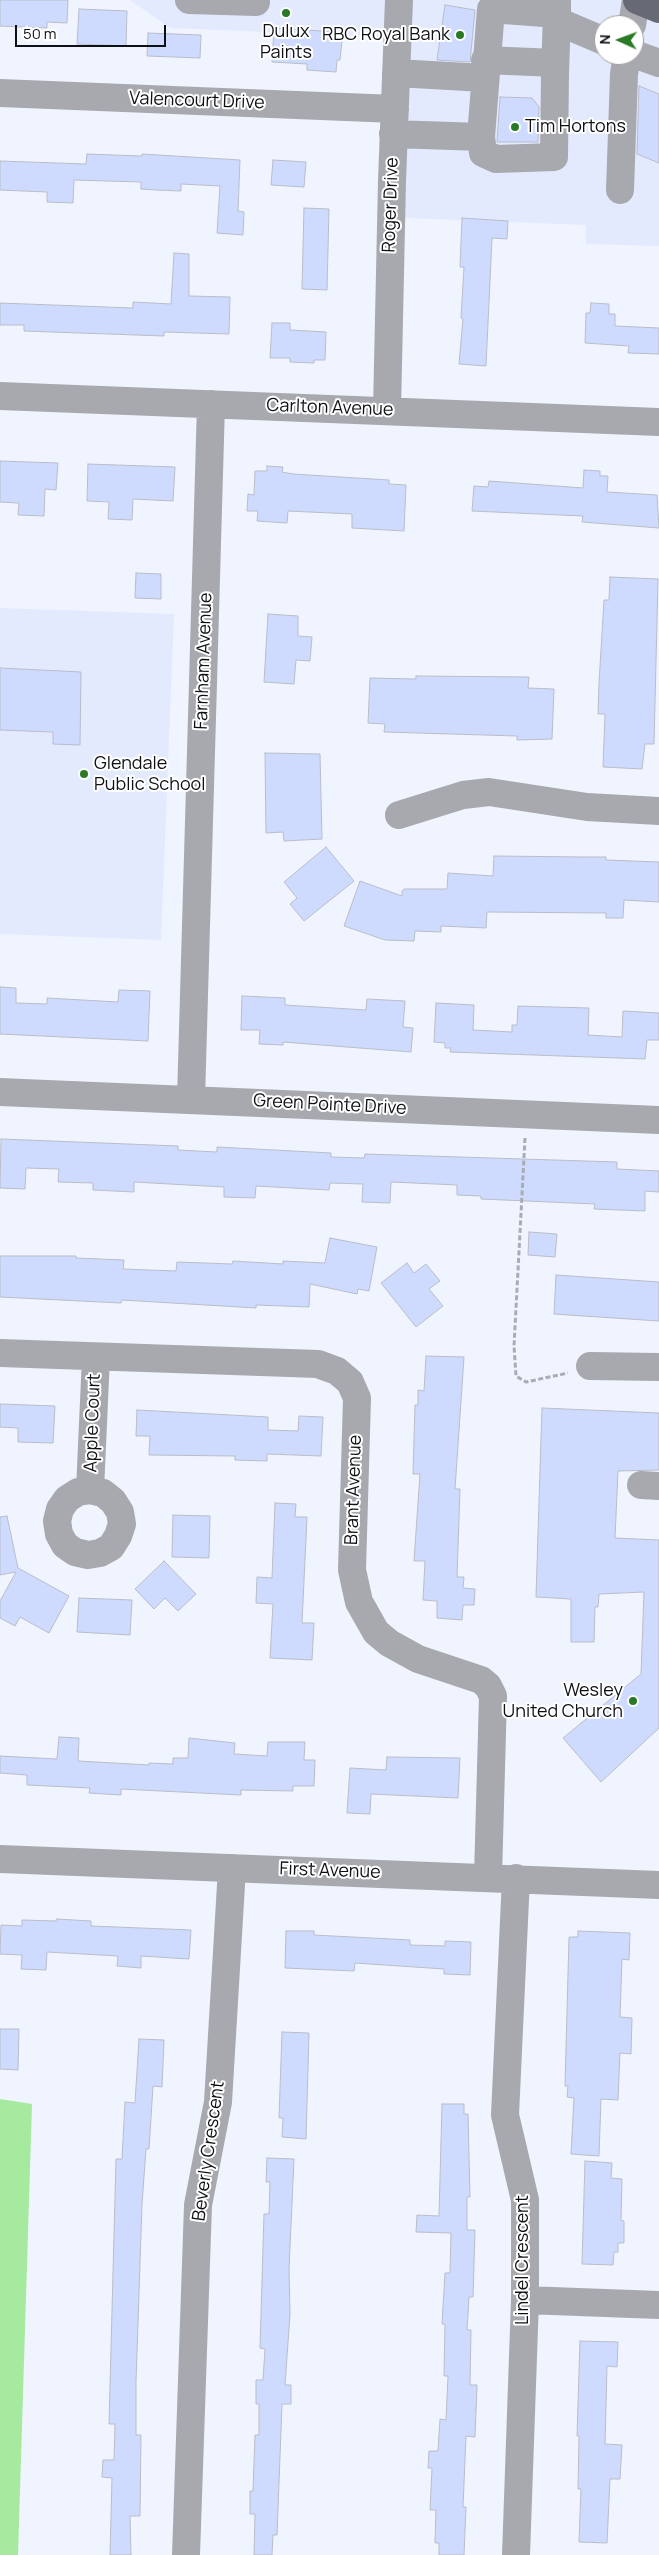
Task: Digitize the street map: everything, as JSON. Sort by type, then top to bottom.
[{"type":"main road","points":[[636,0],[659,10]]},
{"type":"street","points":[[188,0],[256,2]]},
{"type":"street","name":"Roger Drive","points":[[386,410],[394,121],[400,0]]},
{"type":"street","points":[[634,15],[636,0]]},
{"type":"street","points":[[557,12],[554,157],[496,159],[483,152],[480,137],[484,69],[491,9],[557,12],[594,35]]},
{"type":"street","points":[[644,58],[659,63]]},
{"type":"street","points":[[620,190],[625,65]]},
{"type":"street","points":[[396,73],[555,68]]},
{"type":"street","name":"Valencourt Drive","points":[[0,93],[394,121],[480,137]]},
{"type":"street","name":"Carlton Avenue","points":[[0,396],[659,422]]},
{"type":"street","name":"Farnham Avenue","points":[[191,1099],[211,404]]},
{"type":"street","points":[[399,815],[455,797],[489,792],[587,807],[659,811]]},
{"type":"street","name":"Green Pointe Drive","points":[[0,1092],[659,1120]]},
{"type":"street","name":"Brant Avenue","points":[[0,1353],[318,1364],[337,1370],[350,1382],[357,1398],[352,1570],[359,1602],[376,1632],[389,1643],[418,1659],[481,1680],[488,1686],[493,1696],[488,1877]]},
{"type":"street","name":"Apple Court","points":[[90,1490],[96,1357]]},
{"type":"street","points":[[590,1366],[659,1367]]},
{"type":"street","name":"First Avenue","points":[[0,1859],[659,1885]]},
{"type":"street","name":"Beverly Crescent","points":[[186,2555],[198,2205],[218,2102],[232,1868]]},
{"type":"street","name":"Lindel Crescent","points":[[516,1878],[505,2116],[525,2200],[525,2300],[516,2555]]},
{"type":"street","points":[[525,2300],[659,2305]]},
{"type":"path","points":[[526,1113],[514,1346],[516,1376],[526,1382],[543,1380],[590,1366]]},
{"type":"shaded area","points":[[130,0],[659,0],[659,246],[586,244],[586,225],[381,217],[389,37],[170,28]]},
{"type":"shaded area","name":"Glendale Public School","points":[[0,608],[174,614],[161,940],[0,934]]},
{"type":"green space","points":[[0,2099],[32,2104],[18,2555],[0,2555]]},
{"type":"building","points":[[0,0],[68,0],[67,23],[47,22],[47,28],[0,26]]},
{"type":"building","name":"RBC Royal Bank","points":[[445,5],[475,10],[470,62],[437,60]]},
{"type":"building","points":[[79,9],[127,11],[126,46],[77,44]]},
{"type":"building","points":[[274,28],[337,32],[337,40],[342,41],[340,60],[337,60],[336,72],[307,70],[307,64],[272,62]]},
{"type":"building","points":[[148,33],[201,35],[200,58],[147,56]]},
{"type":"building","points":[[639,86],[659,94],[659,163],[637,154]]},
{"type":"building","name":"Tim Hortons","points":[[500,97],[532,98],[539,107],[538,142],[497,142]]},
{"type":"building","points":[[87,154],[142,156],[142,154],[240,160],[238,211],[244,212],[243,235],[217,233],[220,186],[181,184],[181,191],[156,190],[141,189],[141,182],[74,180],[73,203],[47,202],[47,192],[0,190],[0,161],[86,164]]},
{"type":"building","points":[[273,160],[306,162],[304,187],[271,185]]},
{"type":"building","points":[[304,208],[329,209],[327,290],[302,289]]},
{"type":"building","points":[[462,218],[508,221],[507,239],[492,238],[486,366],[459,364],[463,319],[461,318],[464,267],[460,267]]},
{"type":"building","points":[[174,253],[189,254],[189,296],[230,297],[229,334],[164,332],[164,336],[24,331],[24,325],[0,325],[0,303],[133,308],[133,302],[171,304]]},
{"type":"building","points":[[591,303],[609,304],[609,314],[615,314],[615,326],[659,328],[659,354],[628,353],[629,346],[585,343],[586,313],[590,313]]},
{"type":"building","points":[[272,323],[290,323],[290,330],[326,332],[325,360],[314,360],[314,363],[290,362],[290,358],[270,358]]},
{"type":"building","points":[[0,461],[58,463],[56,490],[45,489],[44,516],[18,515],[19,503],[0,502]]},
{"type":"building","points":[[88,464],[175,467],[173,501],[133,499],[132,520],[108,519],[109,502],[87,501]]},
{"type":"building","points":[[267,466],[283,467],[282,472],[293,474],[389,480],[389,484],[406,485],[404,531],[352,528],[352,514],[288,511],[287,523],[257,521],[258,511],[247,511],[248,494],[254,495],[255,471],[267,471]]},
{"type":"building","points":[[584,470],[600,471],[600,476],[608,476],[607,492],[657,495],[659,528],[582,522],[583,516],[472,511],[474,486],[488,487],[489,481],[583,488]]},
{"type":"building","points":[[136,573],[161,574],[161,599],[135,598]]},
{"type":"building","points":[[610,577],[658,579],[654,744],[645,744],[642,769],[603,767],[605,714],[598,714],[599,683],[604,600],[609,600]]},
{"type":"building","points":[[268,614],[298,616],[298,636],[312,637],[310,661],[296,660],[294,684],[264,682]]},
{"type":"building","points":[[0,668],[81,672],[80,745],[53,744],[53,732],[0,730]]},
{"type":"building","points":[[416,676],[529,677],[528,688],[554,689],[552,739],[517,740],[517,736],[384,732],[385,724],[368,723],[370,678],[416,679]]},
{"type":"building","points":[[265,753],[320,754],[322,839],[284,841],[283,832],[266,833]]},
{"type":"building","points":[[326,847],[354,881],[304,921],[290,904],[297,898],[284,882]]},
{"type":"building","points":[[494,856],[606,857],[606,860],[659,862],[659,902],[624,900],[623,918],[606,918],[606,913],[487,912],[486,928],[441,926],[441,932],[415,931],[414,941],[385,940],[344,926],[360,881],[402,896],[404,889],[447,889],[448,873],[493,876]]},
{"type":"building","points":[[0,987],[16,988],[16,1003],[47,1004],[47,998],[118,1002],[119,990],[150,991],[148,1041],[0,1034]]},
{"type":"building","points":[[242,996],[285,998],[285,1005],[366,1010],[367,999],[405,1001],[403,1027],[413,1028],[411,1052],[283,1042],[283,1045],[259,1044],[260,1030],[241,1030]]},
{"type":"building","points":[[436,1003],[474,1005],[473,1030],[512,1032],[512,1025],[517,1025],[518,1006],[589,1008],[588,1035],[622,1037],[623,1011],[659,1013],[659,1040],[647,1040],[645,1059],[450,1052],[451,1048],[445,1048],[445,1043],[434,1042]]},
{"type":"building","points":[[1,1139],[178,1146],[178,1150],[217,1152],[217,1147],[331,1153],[331,1157],[364,1158],[365,1154],[617,1162],[617,1169],[659,1171],[659,1192],[645,1191],[645,1211],[594,1209],[595,1204],[481,1199],[481,1196],[457,1195],[457,1185],[391,1182],[390,1203],[362,1202],[363,1184],[330,1183],[329,1190],[256,1186],[255,1198],[224,1197],[224,1187],[134,1182],[134,1192],[93,1190],[93,1183],[58,1182],[59,1169],[26,1168],[25,1189],[0,1188]]},
{"type":"building","points":[[529,1232],[557,1234],[555,1257],[528,1255]]},
{"type":"building","points":[[330,1238],[377,1247],[369,1291],[358,1289],[357,1294],[310,1284],[309,1307],[256,1305],[256,1308],[122,1300],[121,1303],[0,1297],[0,1256],[76,1256],[76,1258],[124,1260],[123,1269],[176,1271],[177,1262],[232,1264],[233,1261],[283,1264],[283,1261],[325,1263]]},
{"type":"building","points":[[407,1263],[414,1273],[426,1264],[440,1281],[429,1289],[443,1306],[416,1327],[381,1283]]},
{"type":"building","points":[[556,1275],[659,1282],[659,1321],[554,1314]]},
{"type":"building","points":[[426,1356],[464,1357],[455,1489],[460,1489],[457,1577],[464,1577],[463,1588],[475,1589],[474,1605],[463,1605],[462,1620],[437,1618],[437,1601],[423,1600],[425,1561],[414,1561],[420,1474],[413,1474],[415,1405],[418,1405],[418,1390],[424,1391]]},
{"type":"building","points":[[0,1404],[55,1406],[53,1443],[18,1442],[18,1428],[0,1427]]},
{"type":"building","points":[[542,1408],[659,1413],[659,1470],[618,1471],[615,1538],[659,1540],[659,1728],[601,1782],[563,1738],[641,1674],[644,1592],[599,1594],[598,1607],[595,1607],[594,1642],[571,1642],[571,1599],[536,1597]]},
{"type":"building","points":[[137,1410],[268,1417],[268,1430],[298,1431],[299,1416],[323,1417],[321,1456],[267,1454],[267,1461],[235,1460],[235,1456],[149,1455],[150,1436],[136,1436]]},
{"type":"building","points":[[275,1503],[296,1504],[295,1517],[307,1517],[302,1623],[314,1623],[312,1660],[270,1658],[273,1604],[256,1603],[257,1577],[272,1578]]},
{"type":"building","points":[[173,1515],[210,1516],[209,1558],[172,1557]]},
{"type":"building","points":[[7,1516],[18,1568],[69,1596],[49,1633],[20,1617],[15,1626],[0,1618],[0,1601],[16,1572],[0,1575],[0,1517]]},
{"type":"building","points":[[164,1561],[196,1594],[178,1611],[165,1598],[154,1609],[135,1589]]},
{"type":"building","points":[[79,1598],[132,1600],[130,1635],[77,1632]]},
{"type":"building","points":[[59,1737],[79,1738],[78,1761],[149,1765],[149,1763],[173,1764],[173,1758],[188,1758],[189,1738],[235,1743],[234,1754],[267,1756],[268,1742],[305,1742],[304,1760],[315,1760],[314,1786],[293,1786],[293,1791],[241,1790],[241,1795],[121,1789],[121,1795],[89,1793],[90,1788],[27,1785],[27,1775],[0,1773],[0,1756],[57,1759]]},
{"type":"building","points":[[387,1757],[460,1758],[458,1798],[371,1794],[370,1814],[347,1813],[350,1768],[386,1770]]},
{"type":"building","points":[[57,1919],[91,1921],[91,1926],[191,1930],[189,1959],[141,1956],[141,1968],[117,1966],[118,1956],[47,1952],[46,1970],[21,1969],[22,1955],[0,1954],[1,1925],[22,1926],[22,1920],[56,1921]]},
{"type":"building","points":[[286,1931],[314,1931],[314,1935],[410,1940],[410,1945],[445,1946],[445,1941],[471,1942],[470,1975],[444,1974],[444,1969],[355,1963],[354,1971],[285,1968]]},
{"type":"building","points":[[578,1931],[630,1933],[629,1960],[622,1959],[620,2017],[632,2018],[631,2054],[620,2053],[618,2100],[601,2099],[599,2156],[571,2154],[574,2098],[567,2097],[568,2086],[565,2086],[569,1937],[578,1937]]},
{"type":"building","points":[[0,2029],[19,2029],[18,2070],[0,2069]]},
{"type":"building","points":[[282,2032],[309,2033],[306,2139],[282,2137],[283,2118],[279,2118]]},
{"type":"building","points":[[139,2039],[164,2040],[162,2087],[153,2086],[149,2149],[146,2149],[142,2204],[136,2382],[136,2435],[141,2435],[140,2516],[130,2516],[131,2555],[110,2555],[112,2478],[102,2477],[103,2460],[114,2460],[115,2424],[109,2424],[116,2159],[122,2159],[125,2102],[135,2103]]},
{"type":"building","points":[[442,2104],[464,2104],[464,2114],[468,2114],[470,2197],[467,2197],[467,2230],[475,2230],[473,2297],[469,2297],[467,2330],[471,2330],[470,2385],[477,2385],[475,2437],[466,2436],[463,2507],[466,2507],[464,2555],[439,2555],[439,2543],[435,2543],[436,2510],[430,2510],[432,2468],[428,2468],[429,2451],[438,2451],[440,2419],[446,2420],[448,2376],[444,2376],[445,2324],[442,2324],[445,2273],[450,2273],[451,2233],[416,2232],[417,2215],[439,2216]]},
{"type":"building","points":[[267,2158],[294,2159],[289,2269],[290,2314],[285,2385],[291,2385],[291,2404],[282,2404],[277,2535],[273,2535],[272,2555],[254,2555],[255,2514],[250,2514],[250,2491],[253,2491],[255,2435],[259,2435],[259,2404],[256,2404],[256,2380],[263,2380],[265,2349],[260,2348],[264,2214],[269,2214],[270,2182],[266,2182]]},
{"type":"building","points":[[585,2161],[612,2163],[611,2178],[622,2179],[621,2220],[624,2221],[624,2243],[618,2243],[618,2252],[614,2252],[613,2265],[582,2264]]},
{"type":"building","points":[[580,2341],[618,2342],[617,2367],[607,2366],[605,2444],[622,2445],[620,2479],[610,2479],[607,2543],[579,2542],[581,2489],[578,2489],[579,2436],[577,2436]]},
{"type":"place","name":"Dulux Paints","points":[[286,13]]},
{"type":"place","name":"RBC Royal Bank","points":[[460,35]]},
{"type":"place","name":"Tim Hortons","points":[[515,127]]},
{"type":"place","name":"Glendale Public School","points":[[84,774]]},
{"type":"place","name":"Wesley United Church","points":[[633,1701]]}]
